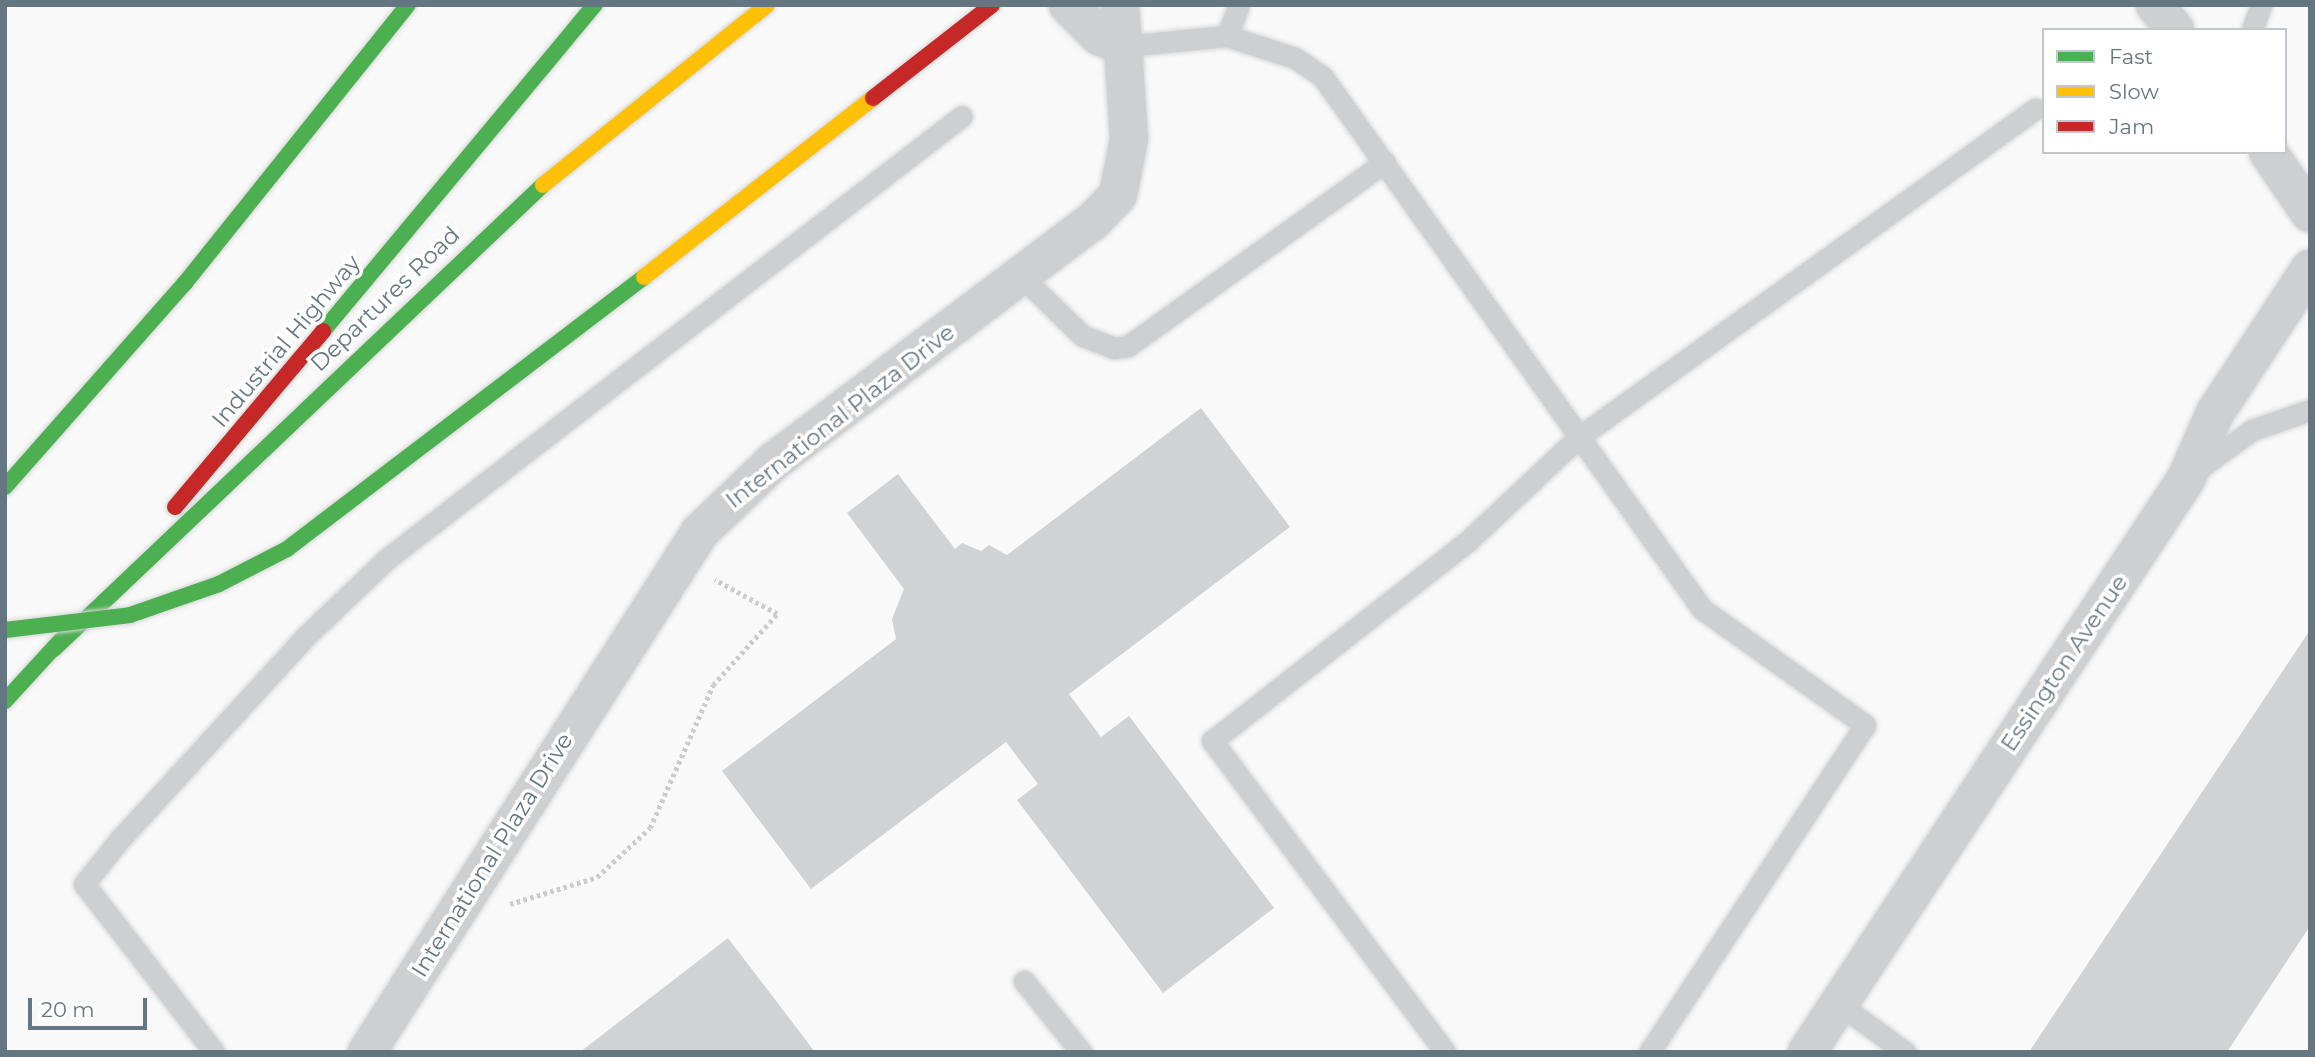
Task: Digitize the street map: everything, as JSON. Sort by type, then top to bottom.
[{"type":"main road","points":[[5,487],[185,282],[408,5]]},
{"type":"main road","name":"Industrial Highway","points":[[5,701],[54,649],[595,5]]},
{"type":"main road","name":"Departures Road","points":[[54,649],[509,212],[767,5]]},
{"type":"main road","points":[[5,631],[130,615],[219,584],[306,537],[992,5]]},
{"type":"street","points":[[1069,5],[1099,36],[1125,46]]},
{"type":"street","name":"International Plaza Drive","points":[[367,1052],[700,531],[773,462],[1021,276],[1118,195],[1129,157],[1121,5]]},
{"type":"street","points":[[2155,5],[2173,28]]},
{"type":"street","points":[[2270,154],[2310,213]]},
{"type":"street","name":"Essington Avenue","points":[[1807,1052],[2186,479],[2215,413],[2308,273]]},
{"type":"lane","points":[[1227,36],[1239,5]]},
{"type":"lane","points":[[2253,28],[2261,5]]},
{"type":"lane","points":[[1125,46],[1227,36],[1315,71],[1385,162],[1579,437],[1712,619],[1865,725],[1649,1052]]},
{"type":"lane","points":[[1445,1052],[1212,741],[1467,542],[1579,437],[2035,109]]},
{"type":"lane","points":[[214,1052],[85,884],[121,838],[306,636],[388,558],[962,116]]},
{"type":"lane","points":[[1021,276],[1083,335],[1114,348],[1128,346],[1385,162]]},
{"type":"lane","points":[[2186,479],[2252,430],[2310,410]]},
{"type":"lane","points":[[1024,981],[1081,1052]]},
{"type":"lane","points":[[1839,1004],[1905,1052]]},
{"type":"path","points":[[499,910],[597,877],[650,828],[713,685],[777,614],[705,576]]},
{"type":"building","points":[[1201,408],[1290,527],[1069,694],[1101,737],[1129,716],[1274,908],[1163,993],[1017,800],[1038,784],[1006,742],[811,889],[722,771],[896,639],[892,619],[904,589],[847,513],[898,474],[955,549],[962,543],[981,551],[989,545],[1007,555]]},
{"type":"building","points":[[2310,630],[2310,926],[2227,1052],[2029,1052]]},
{"type":"building","points":[[728,938],[815,1052],[580,1052]]},
{"type":"traffic: fast","points":[[5,487],[185,283],[408,5]]},
{"type":"traffic: fast","points":[[323,331],[595,5]]},
{"type":"traffic: fast","points":[[54,649],[543,185]]},
{"type":"traffic: fast","points":[[5,630],[130,615],[219,584],[287,549],[644,277]]},
{"type":"traffic: fast","points":[[5,701],[70,630]]},
{"type":"traffic: slow","points":[[543,185],[767,5]]},
{"type":"traffic: slow","points":[[644,277],[873,98]]},
{"type":"traffic: jam","points":[[873,98],[992,5]]},
{"type":"traffic: jam","points":[[175,507],[323,331]]}]
